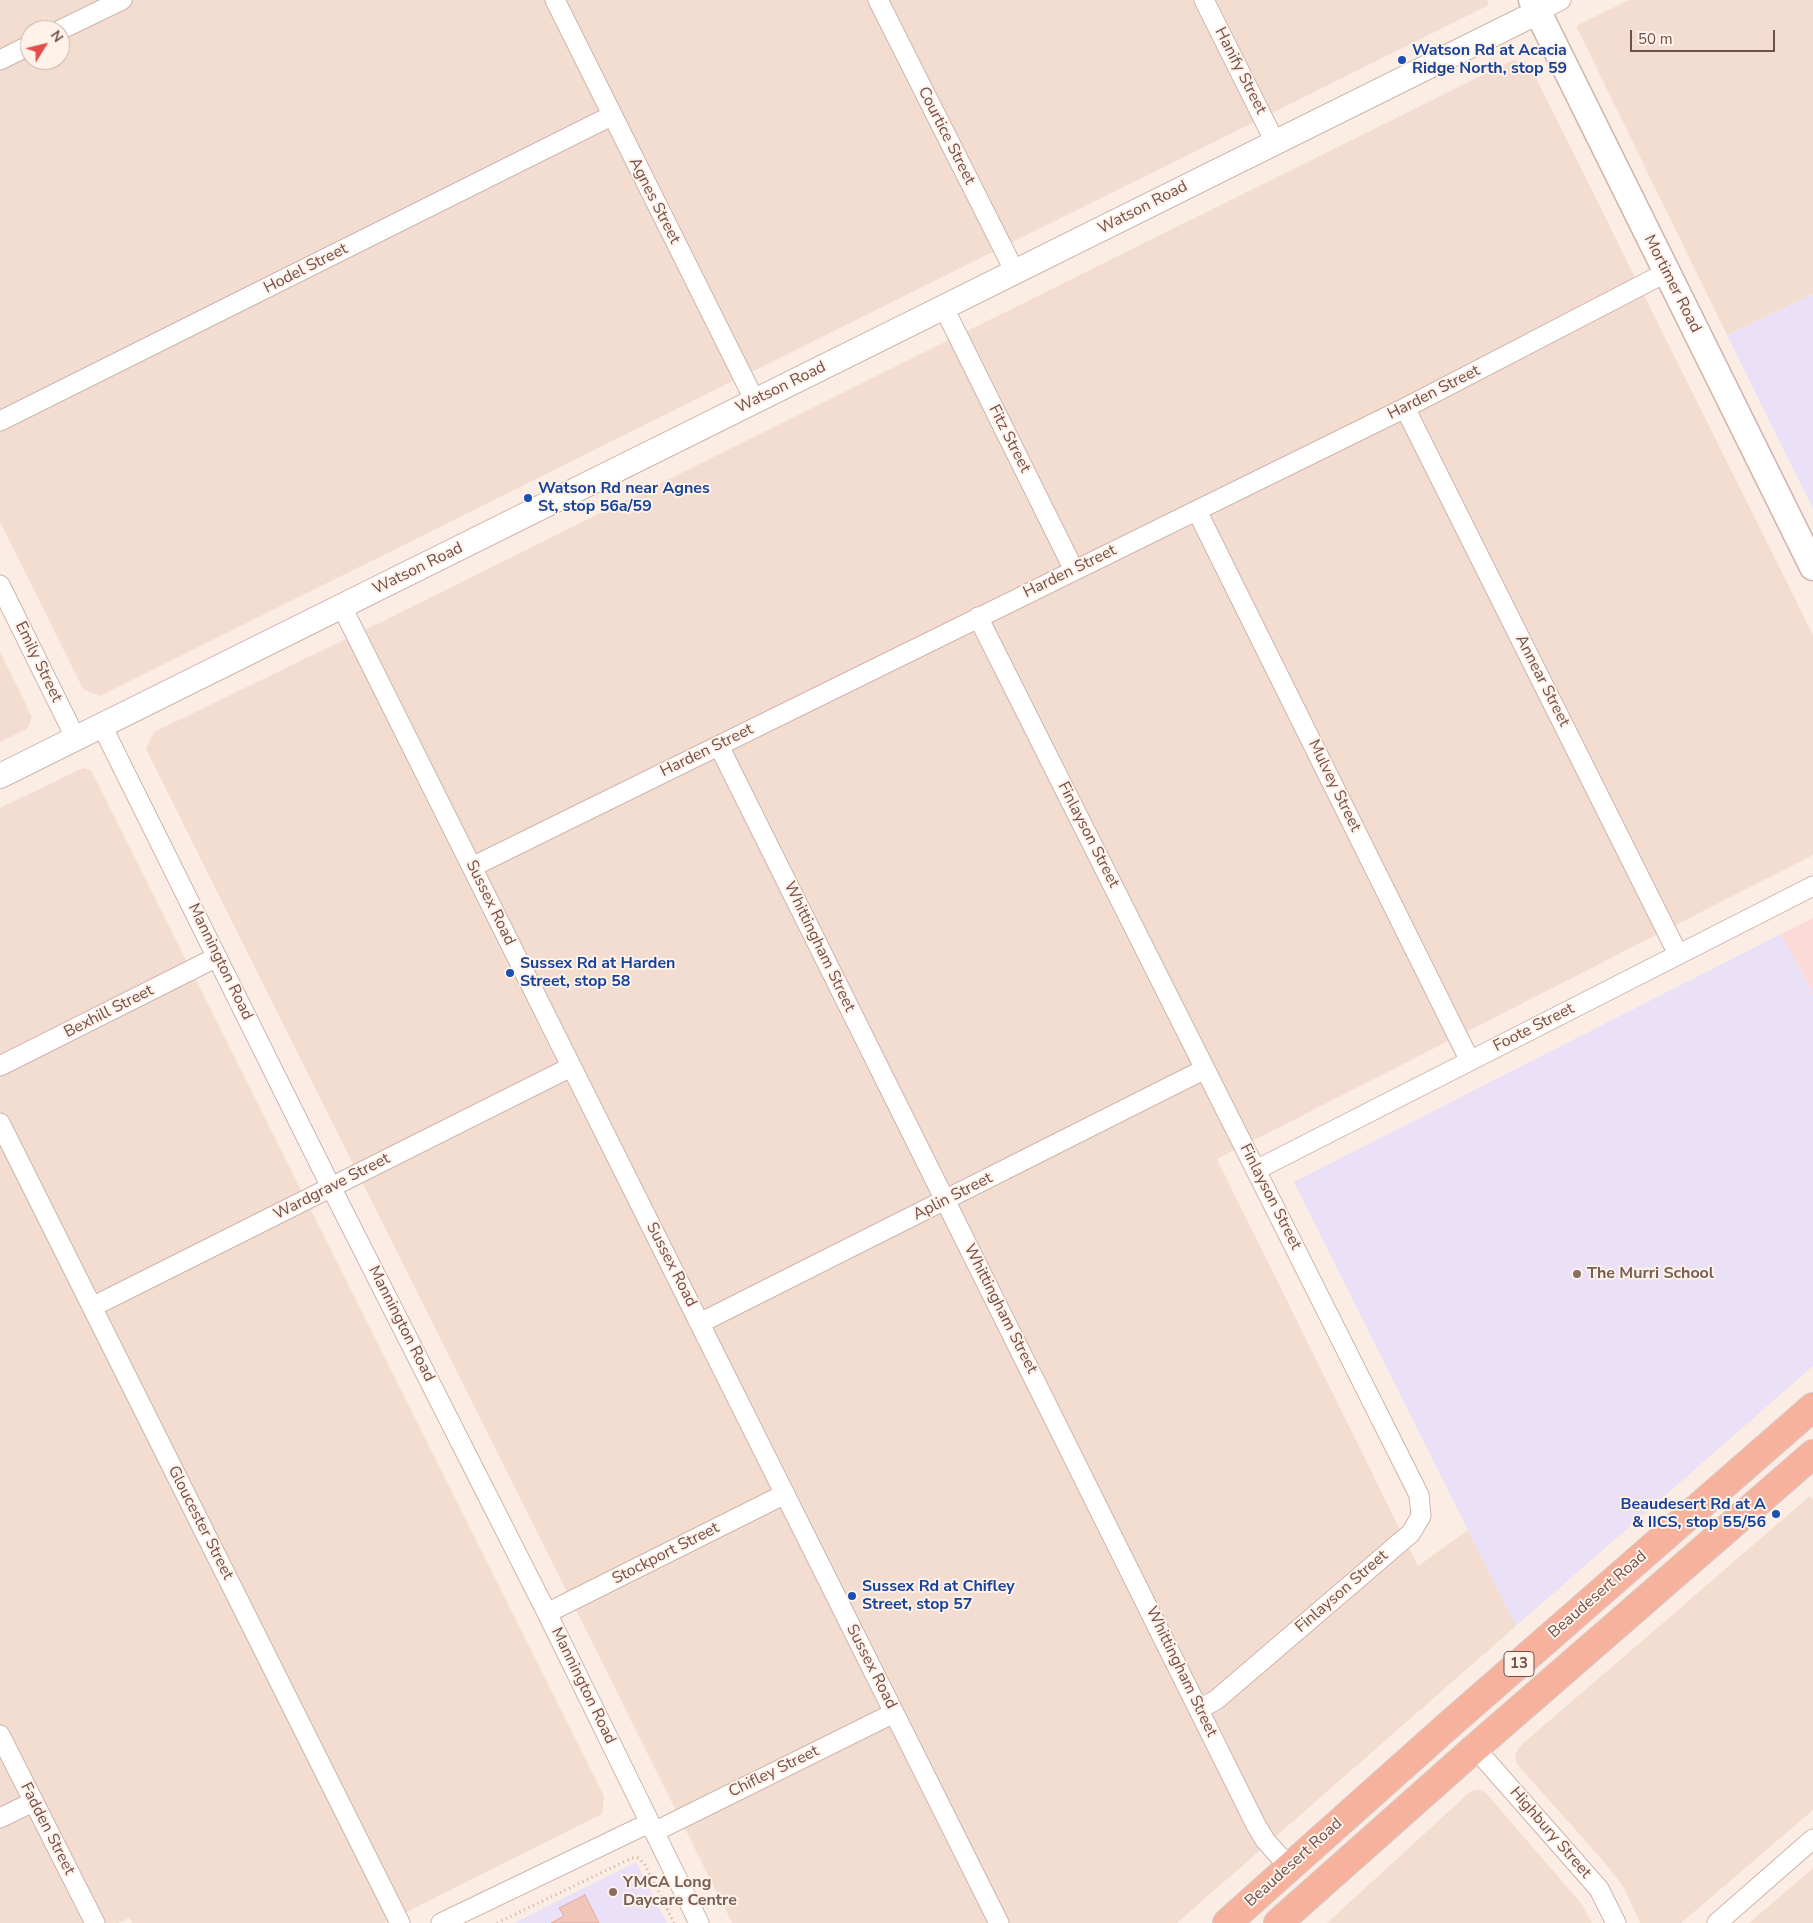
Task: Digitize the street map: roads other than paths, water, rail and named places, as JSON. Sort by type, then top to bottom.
[{"type":"highway","name":"Beaudesert Road","points":[[1227,1923],[1450,1724],[1813,1407]]},
{"type":"highway","name":"Beaudesert Road","points":[[1278,1923],[1475,1748],[1813,1454]]},
{"type":"main road","name":"Mortimer Road","points":[[1535,6],[1813,567]]},
{"type":"street","points":[[70,25],[122,0]]},
{"type":"street","name":"Agnes Street","points":[[555,0],[611,116],[755,401]]},
{"type":"street","name":"Courtice Street","points":[[878,0],[1015,272]]},
{"type":"street","name":"Hanify Street","points":[[1204,0],[1275,142]]},
{"type":"street","name":"Watson Road","points":[[0,776],[1275,142],[1535,6],[1561,0]]},
{"type":"street","points":[[0,60],[20,50]]},
{"type":"street","name":"Hodel Street","points":[[0,421],[611,116]]},
{"type":"street","name":"Harden Street","points":[[472,867],[1406,408],[1667,272]]},
{"type":"street","name":"Fitz Street","points":[[944,308],[1074,570]]},
{"type":"street","name":"Annear Street","points":[[1406,408],[1678,954]]},
{"type":"street","name":"Mulvey Street","points":[[1197,511],[1470,1061]]},
{"type":"street","name":"Emily Street","points":[[0,585],[76,739]]},
{"type":"street","name":"Sussex Road","points":[[342,607],[999,1923]]},
{"type":"street","name":"Finlayson Street","points":[[978,617],[1419,1495],[1421,1516],[1411,1533],[1216,1700],[1199,1709]]},
{"type":"street","name":"Mannington Road","points":[[102,726],[331,1187],[547,1613],[699,1923]]},
{"type":"street","name":"Whittingham Street","points":[[718,746],[1256,1825],[1265,1840],[1289,1867]]},
{"type":"street","name":"Foote Street","points":[[1256,1170],[1813,886]]},
{"type":"street","name":"Bexhill Street","points":[[0,1066],[217,957]]},
{"type":"street","name":"Wardgrave Street","points":[[92,1307],[572,1067]]},
{"type":"street","name":"Aplin Street","points":[[700,1323],[946,1201],[1205,1069]]},
{"type":"street","name":"Gloucester Street","points":[[0,1122],[400,1923]]},
{"type":"street","name":"Stockport Street","points":[[547,1613],[785,1494]]},
{"type":"street","name":"Chifley Street","points":[[442,1923],[894,1713]]},
{"type":"street","name":"Fadden Street","points":[[0,1735],[95,1923]]},
{"type":"street","name":"Highbury Street","points":[[1475,1748],[1599,1889],[1616,1923]]},
{"type":"street","points":[[0,1818],[33,1802]]},
{"type":"street","points":[[1717,1923],[1813,1839]]},
{"type":"place","name":"Watson Rd at Acacia Ridge North, stop 59","points":[[1402,60]]},
{"type":"place","name":"Watson Rd near Agnes St, stop 56a/59","points":[[528,498]]},
{"type":"place","name":"Sussex Rd at Harden Street, stop 58","points":[[510,973]]},
{"type":"place","name":"The Murri School","points":[[1577,1274]]},
{"type":"place","name":"Beaudesert Rd at A & IICS, stop 55/56","points":[[1776,1514]]},
{"type":"place","name":"Sussex Rd at Chifley Street, stop 57","points":[[852,1596]]},
{"type":"place","name":"YMCA Long Daycare Centre","points":[[613,1892]]}]
